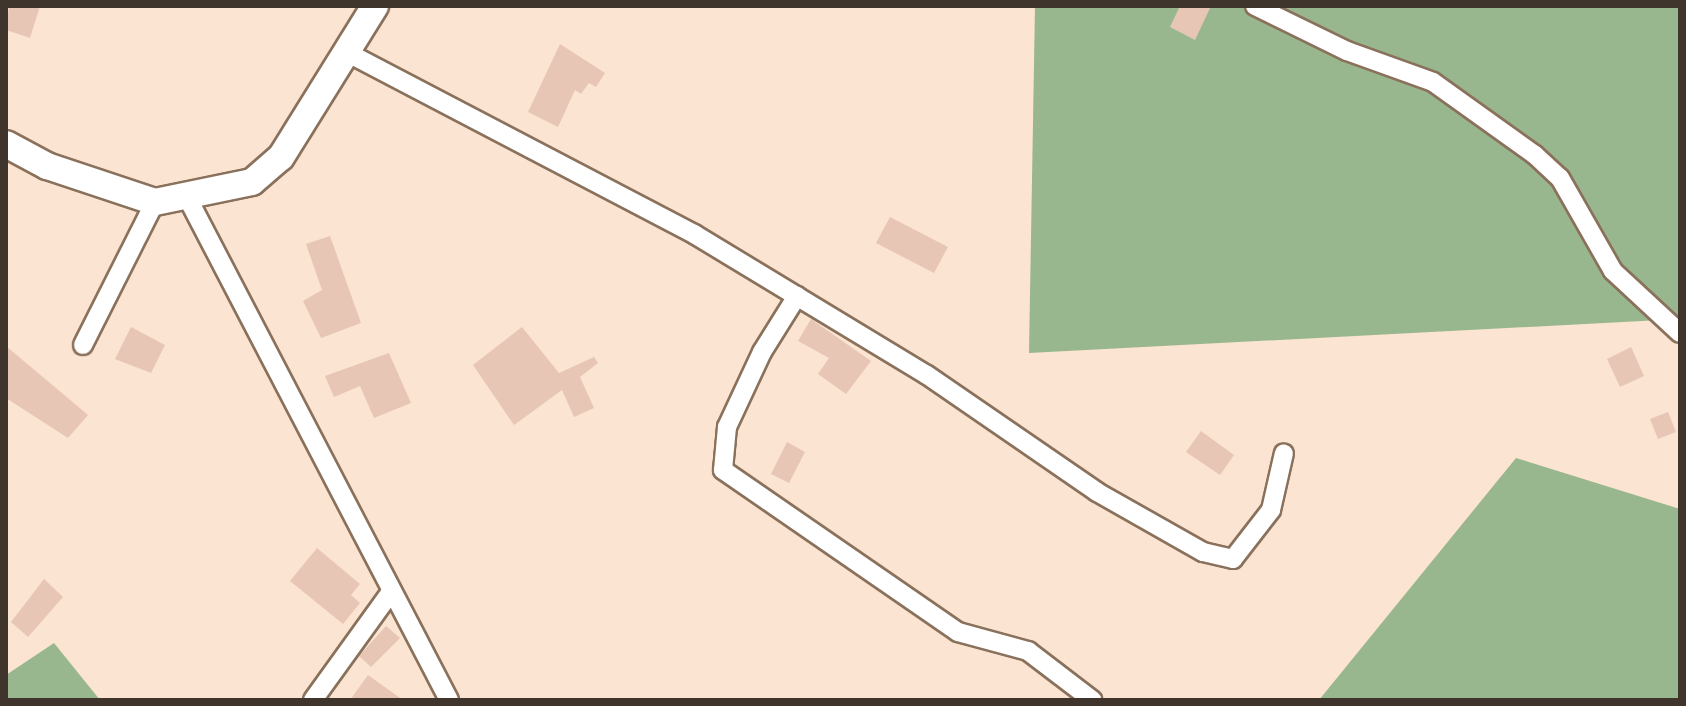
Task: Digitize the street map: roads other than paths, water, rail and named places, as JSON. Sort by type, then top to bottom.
[{"type":"street","points":[[6,144],[47,166],[155,202],[252,182],[281,157],[375,6]]},
{"type":"street","points":[[1255,6],[1347,51],[1433,82],[1524,146],[1560,178],[1613,271],[1680,333]]},
{"type":"street","points":[[346,52],[694,234],[927,375],[1097,492],[1203,552],[1233,559],[1271,510],[1284,453]]},
{"type":"street","points":[[186,195],[449,700]]},
{"type":"street","points":[[83,345],[155,202]]},
{"type":"street","points":[[797,296],[762,352],[727,427],[723,470],[958,632],[1028,651],[1092,700]]},
{"type":"street","points":[[313,700],[391,592]]}]
